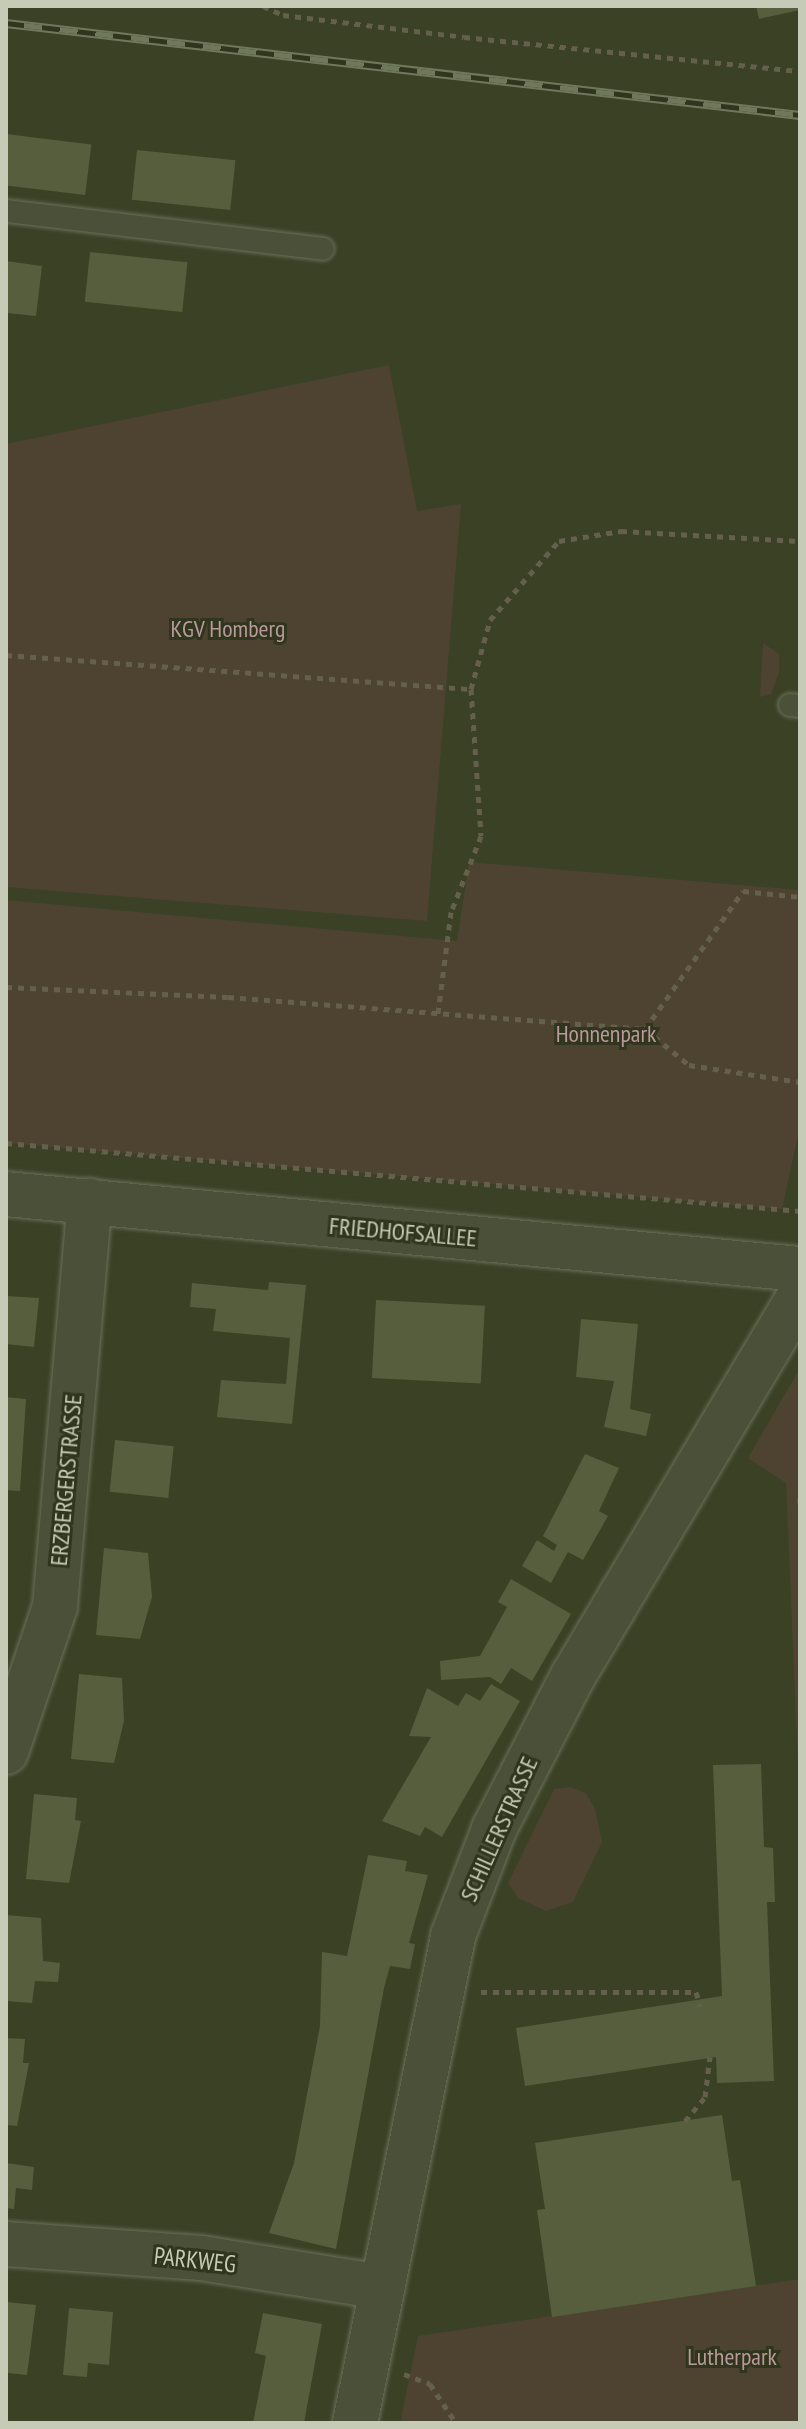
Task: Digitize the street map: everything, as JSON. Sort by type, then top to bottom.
[{"type":"street","name":"FRIEDHOFSALLEE","points":[[6,1194],[800,1269]]},
{"type":"street","name":"ERZBERGERSTRASSE","points":[[6,1752],[55,1606],[90,1201]]},
{"type":"street","name":"SCHILLERSTRASSE","points":[[355,2423],[453,1936],[494,1829],[573,1676],[800,1295]]},
{"type":"street","name":"PARKWEG","points":[[6,2244],[201,2258],[383,2287]]},
{"type":"lane","points":[[6,211],[323,249]]},
{"type":"path","points":[[263,6],[283,15],[449,36],[800,71]]},
{"type":"path","points":[[438,1014],[451,912],[481,836],[471,689],[485,627],[559,541],[621,531],[800,541]]},
{"type":"path","points":[[6,655],[471,689]]},
{"type":"path","points":[[645,1029],[743,891],[800,897]]},
{"type":"path","points":[[6,987],[645,1029],[689,1065],[800,1082]]},
{"type":"path","points":[[6,1143],[800,1211]]},
{"type":"path","points":[[800,1499],[800,1506]]},
{"type":"path","points":[[520,1989],[696,1992],[700,2006]]},
{"type":"path","points":[[685,2121],[705,2097],[710,2057]]},
{"type":"path","points":[[366,2359],[430,2384],[456,2423]]},
{"type":"green space","name":"KGV Homberg","points":[[389,365],[417,511],[461,504],[427,921],[6,887],[6,444]]},
{"type":"green space","points":[[763,643],[779,654],[779,673],[771,694],[760,697]]},
{"type":"green space","name":"Honnenpark","points":[[469,862],[800,890],[800,1126],[782,1209],[6,1143],[6,900],[457,941]]},
{"type":"green space","points":[[800,1368],[800,1816],[786,1483],[748,1458]]},
{"type":"green space","points":[[571,1787],[586,1793],[595,1809],[602,1842],[573,1902],[546,1911],[518,1898],[508,1883],[554,1789]]},
{"type":"green space","name":"Lutherpark","points":[[800,2279],[800,2423],[400,2423],[418,2336]]},
{"type":"building","points":[[756,6],[800,6],[800,10],[759,19]]},
{"type":"building","points":[[6,134],[91,144],[85,195],[6,185]]},
{"type":"building","points":[[137,150],[235,160],[230,210],[132,200]]},
{"type":"building","points":[[90,252],[187,262],[182,312],[85,302]]},
{"type":"building","points":[[6,261],[42,266],[36,316],[6,313]]},
{"type":"building","points":[[269,1282],[306,1285],[292,1424],[217,1417],[221,1380],[286,1384],[290,1338],[213,1331],[216,1309],[190,1307],[192,1283],[268,1290]]},
{"type":"building","points":[[6,1296],[39,1298],[34,1347],[6,1344]]},
{"type":"building","points":[[376,1300],[485,1306],[481,1384],[372,1378]]},
{"type":"building","points":[[581,1319],[638,1324],[630,1409],[651,1414],[646,1436],[604,1427],[614,1381],[576,1377]]},
{"type":"building","points":[[6,1397],[26,1399],[20,1491],[6,1490]]},
{"type":"building","points":[[115,1440],[174,1446],[168,1498],[110,1492]]},
{"type":"building","points":[[585,1454],[619,1468],[599,1511],[608,1516],[583,1560],[568,1552],[551,1583],[522,1566],[537,1540],[554,1551],[557,1545],[543,1536]]},
{"type":"building","points":[[104,1548],[148,1553],[152,1597],[140,1639],[96,1635]]},
{"type":"building","points":[[511,1579],[571,1614],[532,1681],[511,1668],[501,1684],[490,1677],[441,1680],[440,1661],[480,1656],[507,1607],[498,1602]]},
{"type":"building","points":[[79,1674],[122,1678],[124,1721],[114,1763],[71,1759]]},
{"type":"building","points":[[491,1684],[520,1701],[442,1837],[425,1827],[420,1836],[382,1821],[431,1737],[409,1736],[427,1688],[458,1706],[466,1693],[480,1701]]},
{"type":"building","points":[[761,1764],[764,1847],[773,1848],[775,1902],[767,1902],[774,2081],[717,2083],[716,2057],[525,2086],[516,2028],[722,1996],[713,1765]]},
{"type":"building","points":[[34,1794],[77,1798],[75,1820],[81,1821],[69,1883],[26,1879]]},
{"type":"building","points":[[368,1855],[407,1861],[405,1871],[428,1875],[409,1943],[415,1944],[410,1969],[390,1966],[384,1988],[336,2249],[269,2233],[294,2163],[320,2026],[322,1952],[347,1956]]},
{"type":"building","points":[[6,1915],[41,1918],[43,1961],[60,1963],[58,1982],[35,1981],[32,2003],[6,2001]]},
{"type":"building","points":[[6,2038],[25,2039],[23,2063],[29,2063],[17,2126],[6,2125]]},
{"type":"building","points":[[722,2115],[732,2181],[740,2180],[756,2286],[552,2317],[537,2210],[545,2209],[535,2143]]},
{"type":"building","points":[[6,2163],[34,2167],[32,2190],[16,2188],[14,2209],[6,2208]]},
{"type":"building","points":[[6,2302],[36,2305],[27,2375],[8,2373]]},
{"type":"building","points":[[69,2308],[113,2312],[109,2365],[88,2363],[87,2377],[63,2375]]},
{"type":"building","points":[[263,2313],[322,2324],[304,2423],[253,2423],[266,2356],[255,2353]]},
{"type":"railway","points":[[6,23],[800,115]]}]
